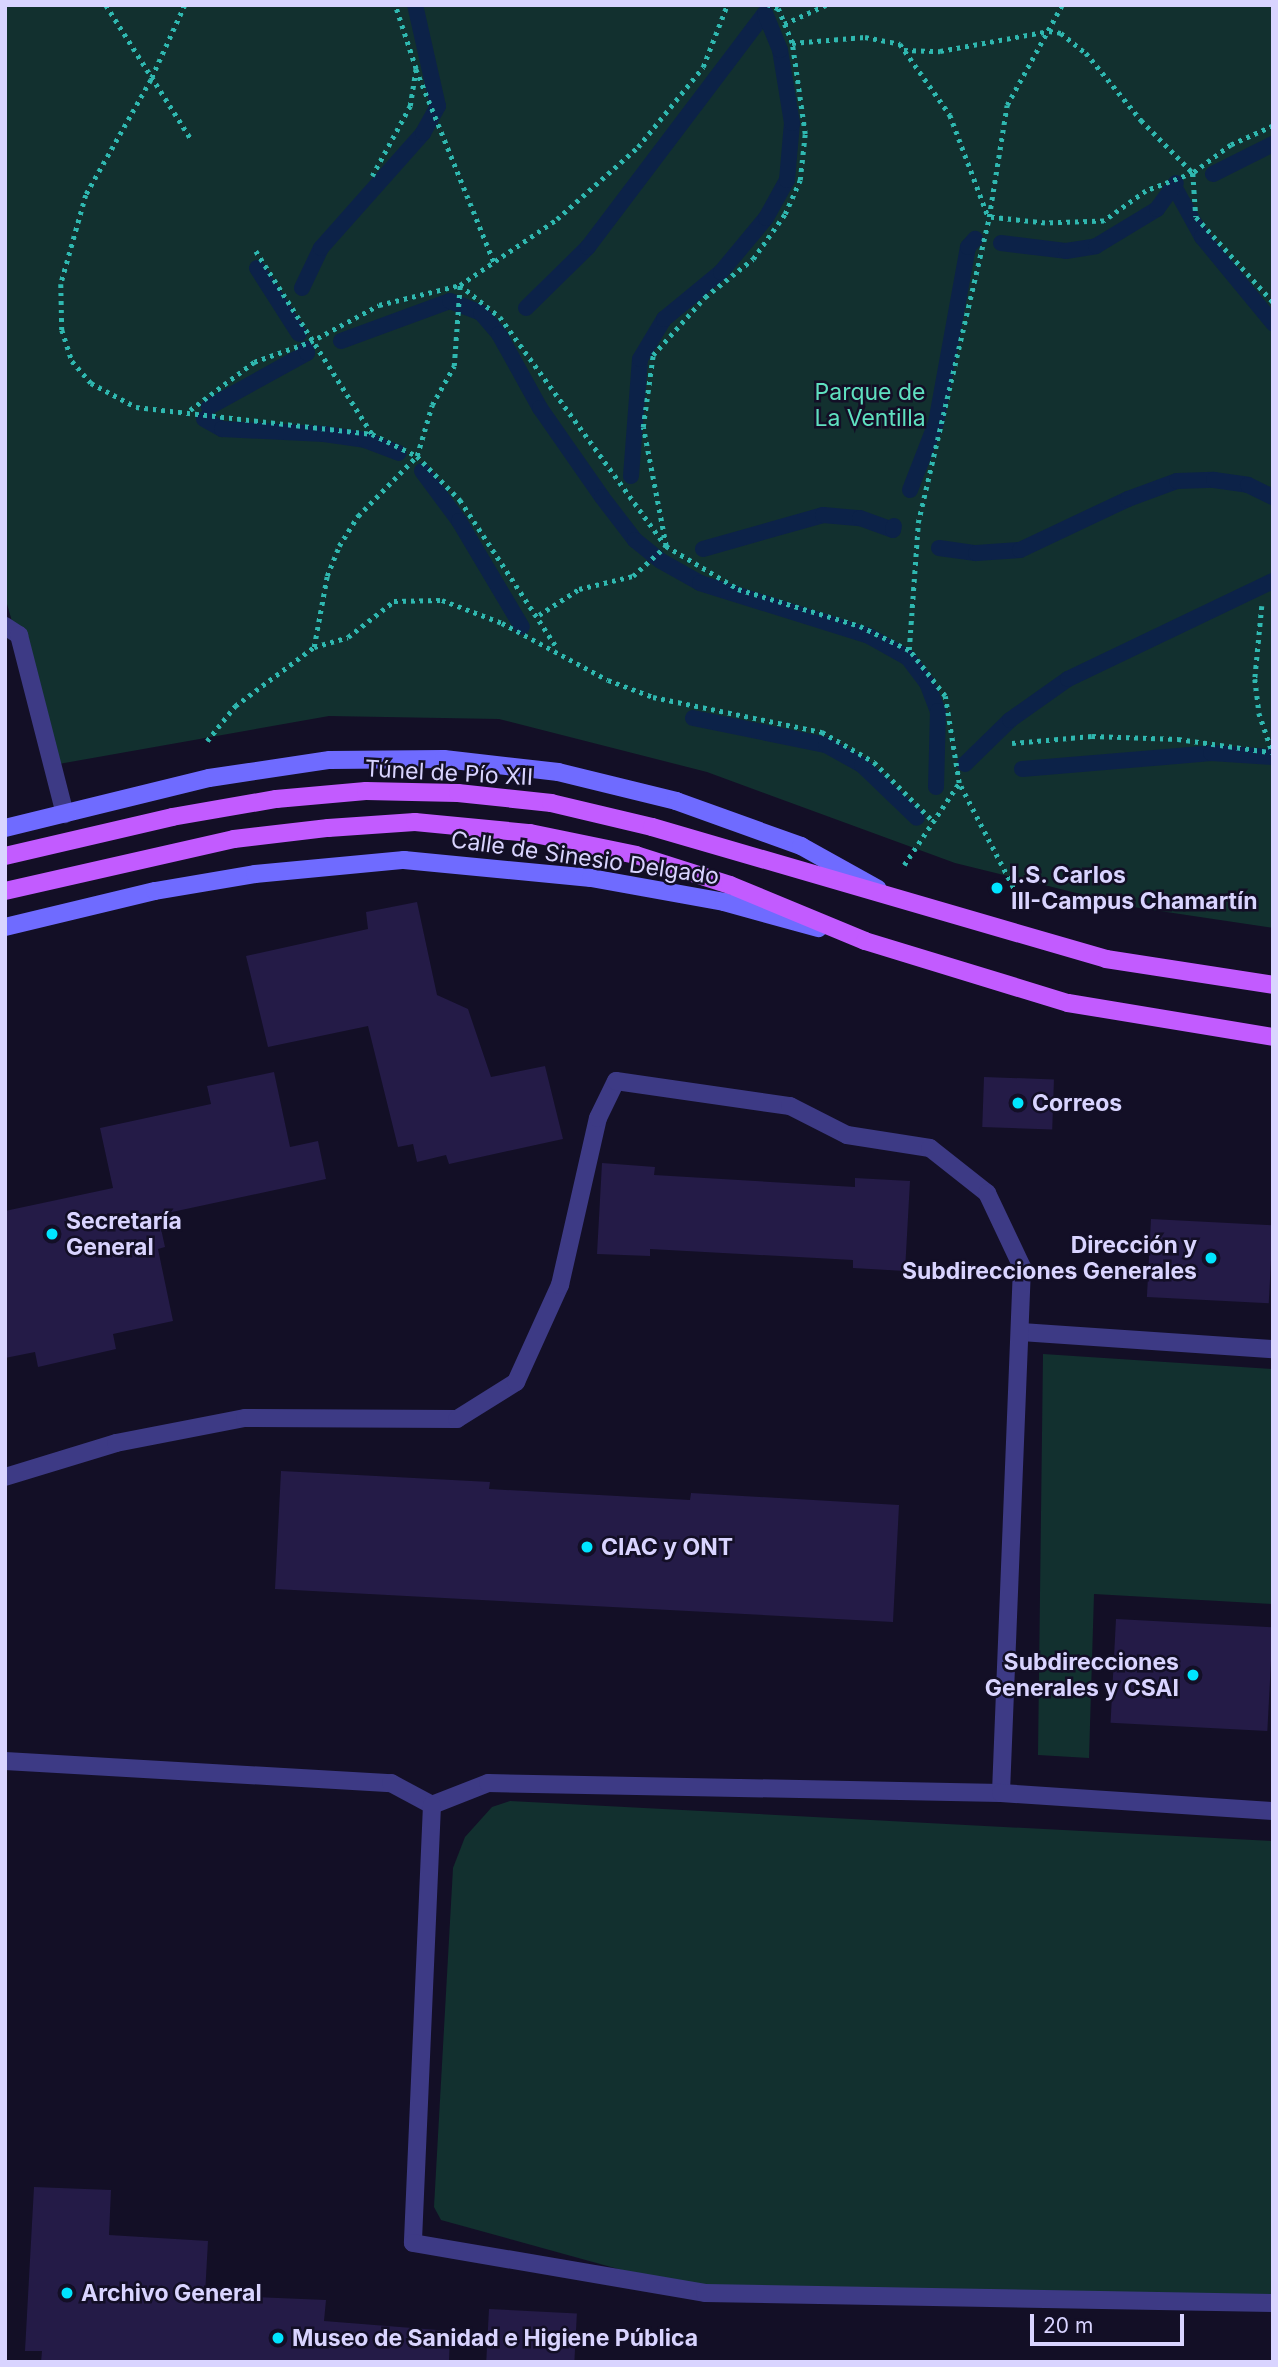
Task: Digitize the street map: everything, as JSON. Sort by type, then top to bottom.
[{"type":"main road","points":[[5,828],[208,778],[303,764],[444,759],[558,772],[676,801],[801,846],[884,892],[1106,959],[1273,985]]},
{"type":"main road","name":"Túnel de Pío XII","points":[[5,856],[172,817],[276,799],[366,791],[458,793],[551,803],[884,892]]},
{"type":"main road","points":[[5,891],[234,839],[415,822],[530,833],[636,855],[730,885],[865,942]]},
{"type":"main road","name":"Calle de Sinesio Delgado","points":[[5,927],[155,891],[256,874],[404,860],[591,878],[724,902],[1068,1003],[1273,1037]]},
{"type":"lane","points":[[5,626],[19,635],[65,814]]},
{"type":"lane","points":[[5,1476],[116,1443],[245,1418],[457,1419],[516,1382],[560,1285],[598,1118],[616,1081],[790,1106],[847,1135],[930,1148],[988,1193],[1022,1267],[1001,1793]]},
{"type":"lane","points":[[1021,1332],[1273,1349]]},
{"type":"lane","points":[[5,1760],[391,1783],[432,1805],[488,1783],[1001,1793],[1273,1811]]},
{"type":"lane","points":[[432,1805],[413,2243],[705,2293],[1273,2303]]},
{"type":"path","points":[[106,5],[151,80],[191,139]]},
{"type":"path","points":[[185,5],[151,80],[86,195],[61,284],[62,330],[72,361],[91,383],[120,401],[136,407],[190,410],[372,435],[418,456],[460,500],[539,615],[558,649]]},
{"type":"path","points":[[395,5],[416,69],[494,262]]},
{"type":"path","points":[[190,410],[254,362],[310,342],[379,306],[460,285],[557,219],[638,147],[703,67],[727,5]]},
{"type":"path","points":[[666,546],[643,427],[653,355],[705,297],[753,258],[785,214],[800,180],[805,134],[792,43],[778,9],[768,5]]},
{"type":"path","points":[[784,24],[826,5]]},
{"type":"path","points":[[909,650],[918,523],[989,217],[1007,106],[1062,5]]},
{"type":"path","points":[[904,50],[940,51],[1049,31],[1061,33],[1086,53],[1141,120],[1194,173],[1196,217],[1273,302]]},
{"type":"path","points":[[792,43],[865,37],[900,44],[950,115],[989,217]]},
{"type":"path","points":[[372,176],[410,106],[416,69]]},
{"type":"path","points":[[989,217],[1045,223],[1104,221],[1146,191],[1194,173],[1231,145],[1273,127]]},
{"type":"path","points":[[256,251],[310,342],[372,435]]},
{"type":"path","points":[[460,285],[500,317],[666,546],[738,589],[860,626],[909,650],[945,696],[959,783],[1017,896]]},
{"type":"path","points":[[314,647],[322,597],[339,546],[358,516],[418,456],[432,405],[454,366],[460,285]]},
{"type":"path","points":[[539,615],[579,589],[634,576],[666,546]]},
{"type":"path","points":[[202,748],[236,706],[314,647],[348,637],[394,601],[442,600],[558,649],[608,680],[653,697],[822,732],[874,762],[934,822]]},
{"type":"path","points":[[1012,743],[1092,736],[1178,739],[1271,753],[1255,679],[1262,606]]},
{"type":"path","points":[[906,862],[959,783]]},
{"type":"green space","name":"Parque de La Ventilla","points":[[5,5],[1273,5],[1273,928],[1133,907],[955,863],[707,772],[499,719],[329,716],[53,765],[5,597]]},
{"type":"green space","points":[[1043,1354],[1273,1369],[1273,1604],[1094,1594],[1089,1758],[1038,1755]]},
{"type":"green space","points":[[510,1801],[1273,1841],[1273,2303],[705,2293],[441,2220],[434,2207],[453,1868],[465,1837],[492,1807]]},
{"type":"building","points":[[417,902],[437,995],[468,1009],[491,1077],[545,1066],[563,1139],[449,1164],[446,1155],[417,1162],[413,1144],[398,1147],[368,1026],[268,1047],[246,956],[368,929],[366,912]]},
{"type":"building","points":[[274,1072],[290,1147],[318,1141],[326,1179],[158,1215],[165,1247],[158,1249],[173,1321],[113,1334],[116,1349],[38,1367],[35,1352],[5,1358],[5,1211],[113,1188],[100,1128],[211,1104],[207,1086]]},
{"type":"building","name":"Correos","points":[[984,1077],[1054,1079],[1052,1129],[982,1127]]},
{"type":"building","points":[[602,1163],[655,1167],[654,1175],[855,1187],[855,1178],[910,1181],[905,1271],[853,1268],[853,1260],[650,1249],[650,1256],[597,1254]]},
{"type":"building","name":"Dirección y Subdirecciones Generales","points":[[1151,1219],[1273,1225],[1269,1303],[1147,1297]]},
{"type":"building","name":"CIAC y ONT","points":[[281,1471],[490,1482],[489,1489],[690,1500],[691,1493],[899,1505],[893,1622],[275,1589]]},
{"type":"building","name":"Subdirecciones Generales y CSAI","points":[[1116,1619],[1273,1627],[1267,1731],[1111,1723]]},
{"type":"building","points":[[34,2187],[111,2190],[109,2235],[208,2241],[205,2295],[326,2300],[324,2321],[450,2331],[449,2362],[41,2362],[42,2351],[25,2351]]},
{"type":"building","points":[[489,2309],[577,2314],[574,2362],[486,2362]]},
{"type":"waterway","points":[[302,288],[321,248],[423,133],[438,106],[415,5]]},
{"type":"waterway","points":[[526,308],[588,247],[765,13]]},
{"type":"waterway","points":[[631,476],[640,359],[664,319],[721,272],[766,218],[787,180],[792,123],[780,50],[765,13]]},
{"type":"waterway","points":[[1213,174],[1273,144]]},
{"type":"waterway","points":[[1001,243],[1066,251],[1096,246],[1157,209],[1176,183]]},
{"type":"waterway","points":[[1175,188],[1202,237],[1273,323]]},
{"type":"waterway","points":[[910,490],[936,423],[968,247],[975,239]]},
{"type":"waterway","points":[[257,268],[299,334]]},
{"type":"waterway","points":[[341,341],[450,301],[481,313],[499,334],[540,408],[635,540],[661,561],[700,583],[869,636],[908,658],[927,683],[938,711],[936,787]]},
{"type":"waterway","points":[[209,407],[307,353],[306,349]]},
{"type":"waterway","points":[[204,419],[222,429],[324,434],[365,440],[399,453]]},
{"type":"waterway","points":[[422,471],[459,521],[522,627]]},
{"type":"waterway","points":[[939,548],[976,553],[1020,550],[1128,499],[1177,481],[1214,480],[1248,485],[1273,497]]},
{"type":"waterway","points":[[703,549],[823,515],[860,518],[893,530],[894,526]]},
{"type":"waterway","points":[[965,764],[1010,720],[1068,679],[1273,581]]},
{"type":"waterway","points":[[693,718],[826,745],[862,765],[917,818]]},
{"type":"waterway","points":[[1022,769],[1211,753],[1273,757]]},
{"type":"place","name":"I.S. Carlos III-Campus Chamartín","points":[[997,888]]},
{"type":"place","name":"Correos","points":[[1018,1103]]},
{"type":"place","name":"Secretaría General","points":[[52,1234]]},
{"type":"place","name":"Dirección y Subdirecciones Generales","points":[[1211,1258]]},
{"type":"place","name":"CIAC y ONT","points":[[587,1547]]},
{"type":"place","name":"Subdirecciones Generales y CSAI","points":[[1193,1675]]},
{"type":"place","name":"Archivo General","points":[[67,2293]]},
{"type":"place","name":"Museo de Sanidad e Higiene Pública","points":[[278,2338]]}]
